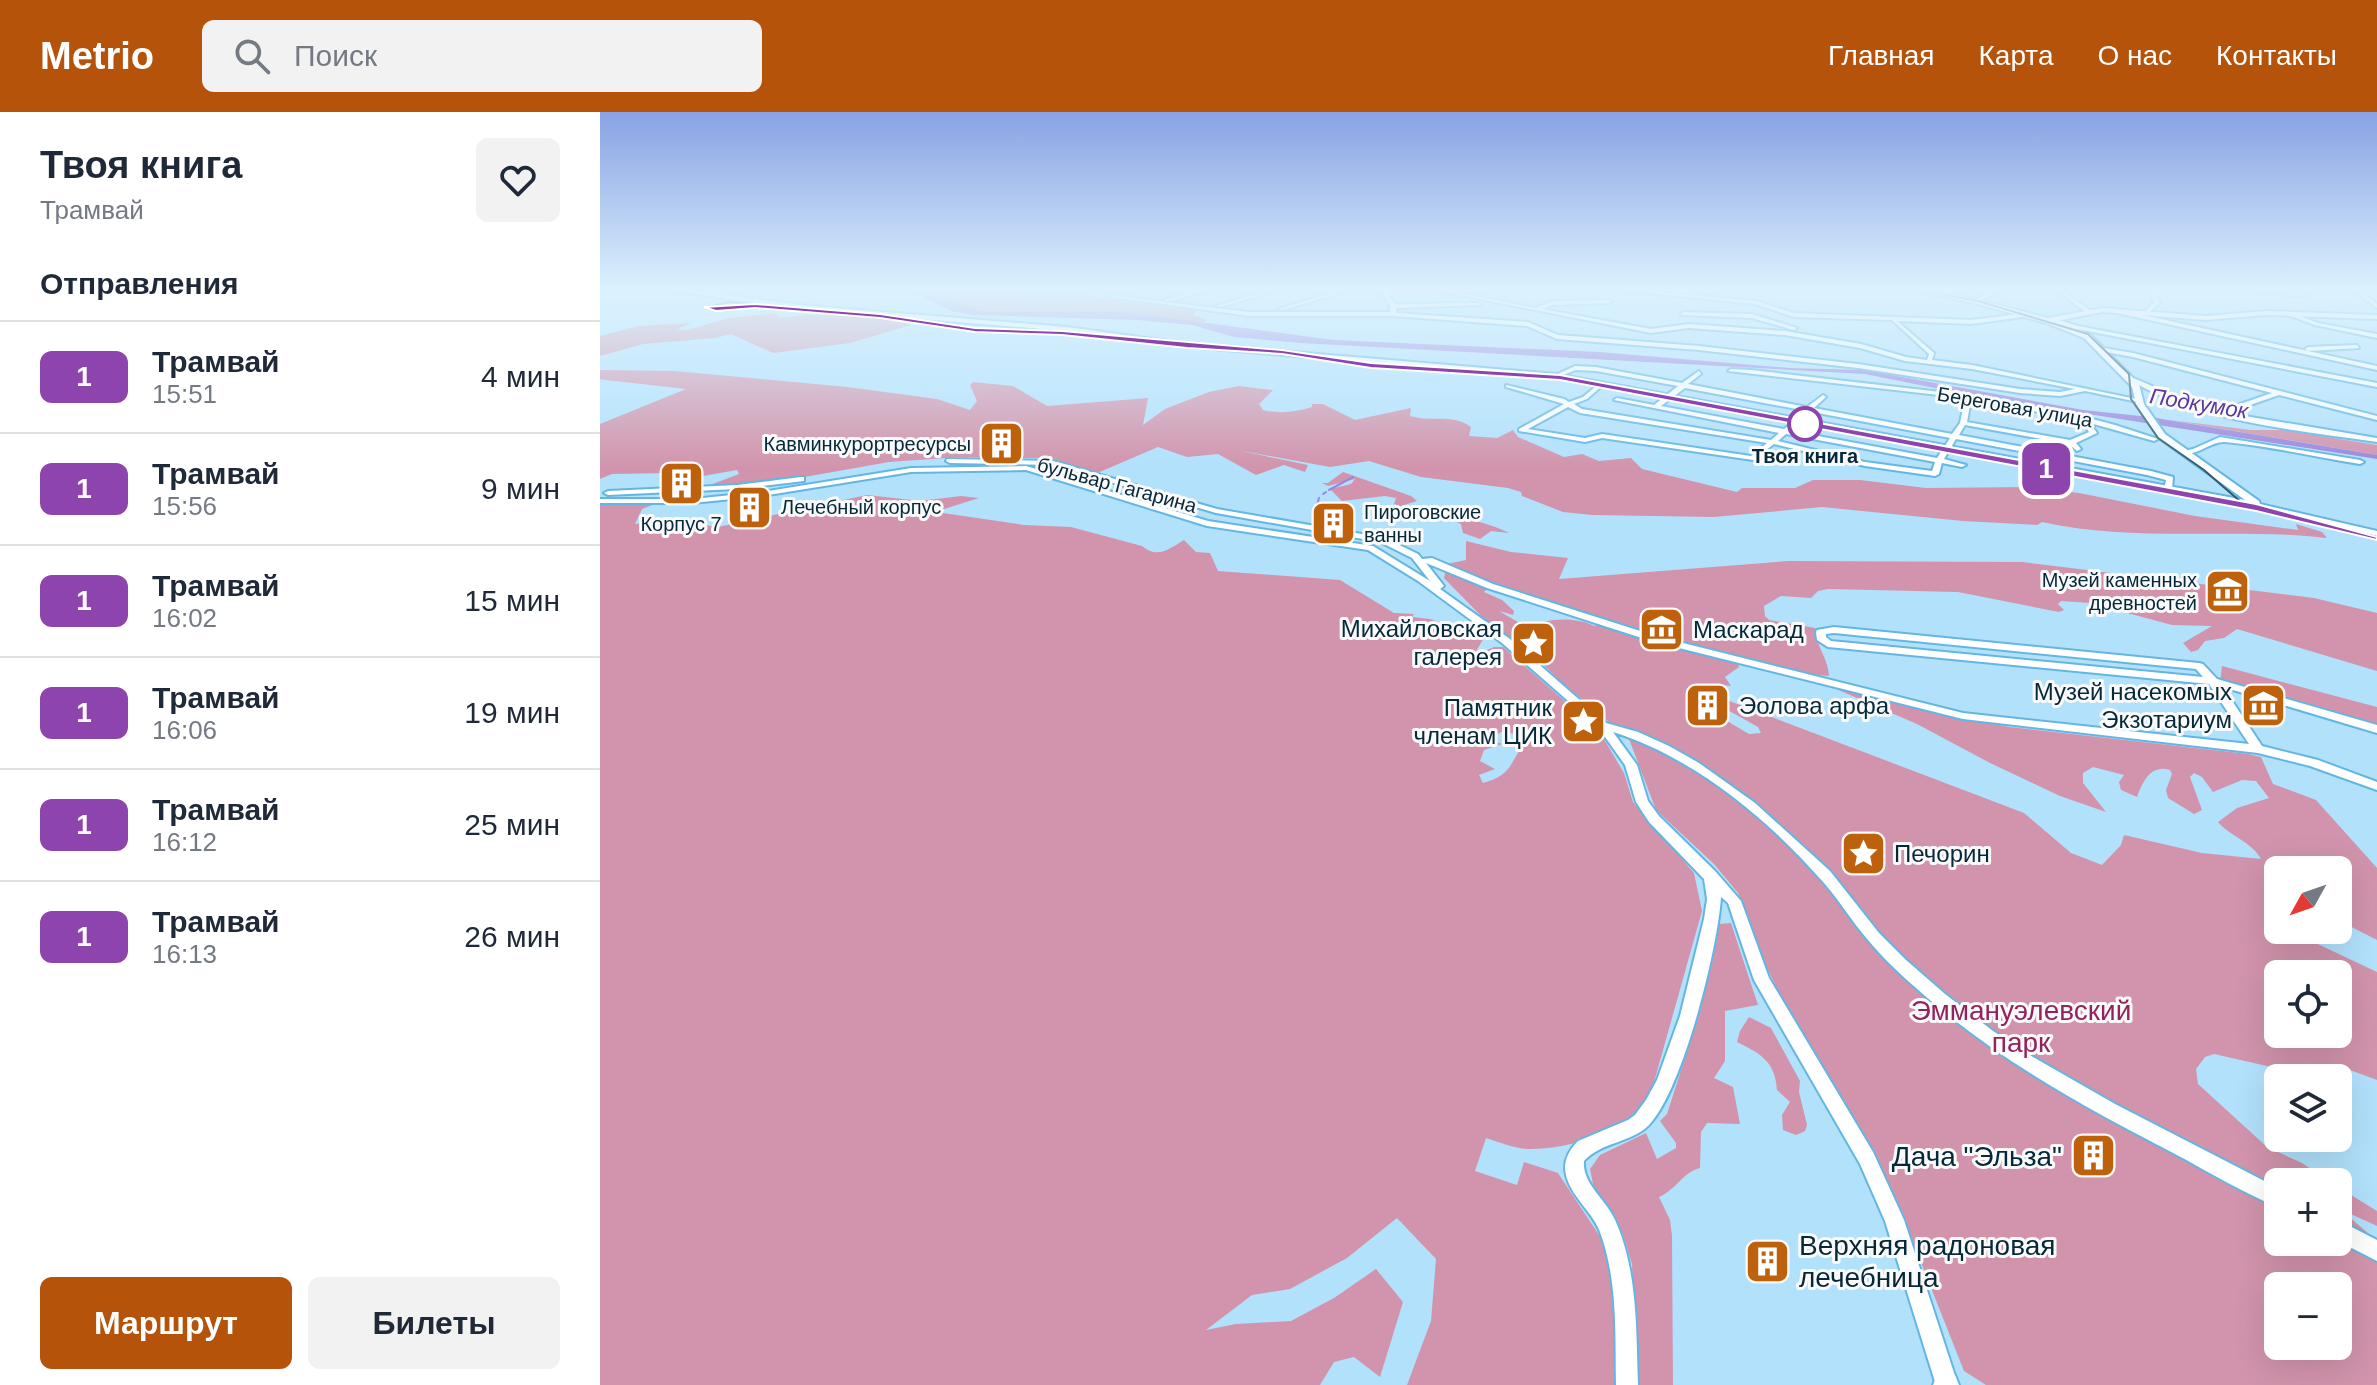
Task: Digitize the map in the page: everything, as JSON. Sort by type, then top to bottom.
[{"type":"main road","points":[[1248,349],[1556,376],[2228,500],[2377,534]]},
{"type":"main road","points":[[2103,350],[2129,378],[2134,401],[2155,436],[2200,471],[2228,500]]},
{"type":"main road","points":[[2155,436],[2259,506]]},
{"type":"street","points":[[1697,349],[1872,368],[2020,391],[2060,394],[2083,390]]},
{"type":"street","points":[[1873,349],[1905,359],[2134,401]]},
{"type":"street","points":[[1927,349],[1932,354],[1929,361]]},
{"type":"street","points":[[2193,349],[2377,385]]},
{"type":"street","points":[[2283,350],[2298,349]]},
{"type":"street","points":[[2103,350],[2377,418]]},
{"type":"street","points":[[2283,350],[2377,368]]},
{"type":"street","points":[[1556,376],[1583,367],[1687,384],[2170,479],[2168,490]]},
{"type":"street","name":"Береговая улица","points":[[1731,371],[1873,384],[1968,398],[2084,419],[2155,436]]},
{"type":"street","points":[[1656,407],[1699,373]]},
{"type":"street","points":[[1525,374],[1508,386],[1572,404],[1580,411],[1773,442],[1865,464],[1935,474],[1939,461],[1963,423],[1968,398]]},
{"type":"street","points":[[2129,378],[2208,410],[2261,419],[2290,429],[2377,440]]},
{"type":"street","points":[[1601,384],[1585,398],[1521,430],[1585,440],[1602,436],[1753,458],[1798,421]]},
{"type":"street","points":[[2221,412],[2277,393]]},
{"type":"street","points":[[1809,409],[1823,397]]},
{"type":"street","points":[[1617,400],[1962,465]]},
{"type":"street","points":[[1963,423],[2071,442],[2093,433],[2084,419]]},
{"type":"street","points":[[2183,452],[2194,451],[2220,439],[2360,462]]},
{"type":"street","points":[[2071,442],[2080,453],[2078,459]]},
{"type":"street","name":"бульвар Гагарина","points":[[600,493],[645,493],[778,483],[912,462],[971,460],[1053,463],[1216,511],[1382,540],[1404,549],[1420,562],[1464,611]]},
{"type":"street","name":"бульвар Гагарина","points":[[600,501],[682,501],[773,493],[902,470],[1032,469],[1207,523],[1370,548],[1421,579],[1544,672],[1602,725],[1631,765],[1642,802],[1654,819],[1734,901],[1762,980],[1867,1158],[1894,1220],[1946,1385]]},
{"type":"street","name":"бульвар Гагарина","points":[[645,493],[682,501]]},
{"type":"street","points":[[1420,562],[1429,560],[1490,586],[1658,639],[1963,716],[2258,749],[2314,763],[2377,786]]},
{"type":"street","points":[[2258,749],[2213,681],[2205,669],[2191,664],[1834,630],[1825,630],[1821,638],[1828,644],[2213,681],[2377,729]]},
{"type":"street","points":[[2003,648],[2009,660]]},
{"type":"street","points":[[1602,725],[1630,732],[1670,751],[1762,817],[1826,876],[1874,937],[1907,971],[1951,1008],[2037,1068],[2264,1191]]},
{"type":"street","points":[[1627,1385],[1623,1275],[1605,1219],[1577,1178],[1574,1161],[1580,1150],[1640,1123],[1656,1105],[1709,934],[1714,896],[1710,875]]},
{"type":"street","points":[[2352,1238],[2377,1251]]},
{"type":"green space","points":[[600,349],[624,349],[600,356]]},
{"type":"green space","points":[[765,349],[801,349],[773,353]]},
{"type":"green space","points":[[600,370],[675,371],[847,387],[937,399],[970,410],[977,401],[970,385],[973,382],[1013,386],[1047,406],[1148,398],[1143,425],[1165,409],[1209,392],[1239,386],[1273,390],[1259,404],[1263,410],[1288,412],[1312,407],[1312,404],[1323,404],[1355,420],[1411,408],[1410,416],[1464,423],[1471,427],[1469,436],[1497,438],[1513,430],[1518,437],[1564,457],[1582,454],[1599,461],[1631,458],[1642,469],[1737,492],[1742,488],[1795,488],[1813,480],[1860,480],[1926,488],[2031,487],[2079,493],[2195,516],[2298,530],[2296,524],[2322,532],[2327,538],[2113,532],[2042,522],[2037,525],[1963,521],[1822,507],[1714,517],[1592,515],[1563,512],[1508,488],[1421,477],[1369,461],[1330,467],[1237,450],[1308,465],[1305,472],[1284,465],[1256,475],[1218,454],[1187,457],[1158,447],[1095,474],[1044,458],[960,457],[889,462],[782,481],[702,488],[739,474],[737,470],[686,479],[669,473],[612,474],[600,479],[600,424],[686,389],[600,379]]},
{"type":"green space","points":[[2170,420],[2251,430],[2283,430],[2377,445],[2377,455]]},
{"type":"green space","points":[[1343,472],[1411,496],[1417,501],[1401,506],[1394,504],[1396,498],[1385,496],[1342,501],[1330,489],[1351,484],[1355,479],[1328,486],[1322,483],[1328,483]]},
{"type":"green space","points":[[867,495],[920,501],[961,496],[979,498],[941,510],[943,513],[1024,525],[1071,527],[1142,546],[1153,552],[1163,551],[1184,540],[1196,552],[1210,553],[1218,571],[1340,580],[1394,613],[1414,614],[1412,617],[1430,619],[1484,638],[1473,656],[1494,647],[1503,647],[1575,710],[1565,715],[1587,732],[1598,729],[1624,773],[1633,802],[1694,873],[1702,911],[1649,1100],[1638,1112],[1610,1130],[1562,1146],[1529,1149],[1486,1138],[1475,1171],[1517,1185],[1524,1162],[1558,1173],[1603,1241],[1612,1269],[1618,1306],[1619,1385],[1407,1385],[1431,1321],[1436,1259],[1397,1218],[1347,1258],[1290,1289],[1252,1295],[1206,1330],[1236,1324],[1291,1321],[1334,1298],[1376,1269],[1403,1302],[1380,1377],[1354,1357],[1334,1362],[1320,1385],[600,1385],[600,502],[660,502],[642,509],[635,524],[668,520],[718,527]],"holes":[[[1501,732],[1517,734],[1524,744],[1509,768],[1500,776],[1483,783],[1479,775],[1495,769],[1480,761],[1484,750],[1502,744],[1489,739]]]},
{"type":"green space","points":[[1456,515],[1509,533],[1491,531],[1480,539],[1463,533],[1461,524],[1448,518]]},
{"type":"green space","name":"Эммануэлевский парк","points":[[1466,541],[1511,552],[1568,558],[1559,579],[1788,561],[2022,562],[2314,598],[2377,613],[2377,671],[2237,629],[2224,638],[2205,641],[2198,650],[2191,652],[2183,643],[2212,626],[2172,625],[2090,603],[2061,601],[2058,604],[2064,610],[2059,612],[1958,592],[1828,589],[1818,591],[1811,598],[1781,596],[1764,606],[1765,616],[1769,620],[1815,628],[1829,676],[1808,674],[1735,656],[1739,667],[1725,677],[1731,686],[1716,684],[1706,692],[2024,813],[2071,853],[2102,865],[2121,845],[2124,835],[2202,853],[2261,859],[2252,848],[2218,822],[2237,808],[2269,798],[2256,781],[2242,780],[2213,792],[2202,777],[2194,773],[2190,777],[2202,810],[2194,814],[2168,798],[2166,790],[2172,774],[2170,770],[2153,772],[2145,780],[2137,797],[2121,790],[2119,782],[2124,775],[2093,767],[2083,773],[2083,783],[2106,812],[2060,796],[1917,724],[1820,682],[1954,717],[2010,727],[2261,757],[2273,784],[2316,800],[2377,868],[2377,940],[2352,927],[2352,856],[2264,856],[2264,944],[2318,944],[2352,960],[2264,960],[2264,1048],[2352,1048],[2352,960],[2377,972],[2377,1080],[2352,1071],[2352,1064],[2264,1065],[2214,1054],[2205,1057],[2196,1069],[2198,1084],[2264,1144],[2264,1152],[2278,1152],[2309,1168],[2264,1168],[2264,1256],[2352,1256],[2352,1219],[2377,1241],[2377,1385],[1986,1385],[1964,1371],[1895,1197],[1886,1186],[1861,1130],[1803,1043],[1759,951],[1738,893],[1714,864],[1656,810],[1629,739],[1531,652],[1486,621],[1444,578],[1447,564],[1466,560]],"holes":[[[1492,585],[1600,624],[1594,626],[1561,620],[1543,622],[1530,629],[1499,611],[1513,615],[1514,611],[1502,600],[1484,592]],[[1705,703],[1715,703],[1758,727],[1761,733],[1749,734],[1703,707]]]},
{"type":"green space","points":[[2222,666],[2377,707],[2377,729],[2220,683]]},
{"type":"green space","points":[[1731,923],[1758,1005],[1725,1011],[1725,1061],[1714,1078],[1733,1087],[1740,1124],[1707,1123],[1701,1132],[1700,1168],[1659,1197],[1670,1220],[1672,1236],[1673,1385],[1637,1385],[1632,1264],[1622,1232],[1595,1194],[1590,1169],[1600,1155],[1646,1133],[1657,1159],[1676,1148],[1676,1143],[1660,1121],[1667,1114],[1701,1008],[1718,924]]},
{"type":"green space","points":[[1749,1017],[1771,1028],[1800,1081],[1799,1092],[1807,1125],[1805,1131],[1796,1135],[1783,1130],[1782,1115],[1790,1102],[1777,1090],[1770,1065],[1760,1055],[1737,1042]]},
{"type":"green space","name":"Эммануэлевский парк","points":[[2352,1196],[2377,1211],[2377,1226],[2352,1215]]},
{"type":"shaded area","points":[[1418,349],[1599,352],[1790,368],[1864,370],[2083,410],[2150,417],[2377,455],[2377,459],[1979,397],[1865,374]]},
{"type":"waterway","points":[[1329,490],[1353,477]]},
{"type":"waterway","points":[[1315,512],[1319,498]]},
{"type":"tram line","name":"1","points":[[1241,349],[1371,365],[1560,378],[2256,507],[2377,537]]},
{"type":"tram line","points":[[1252,349],[1371,365],[1560,378],[2256,507],[2377,537]]},
{"type":"tram line","points":[[2104,349],[2129,374],[2131,399],[2158,438],[2204,470],[2242,503]]},
{"type":"place","name":"Твоя книга","points":[[1805,424]]},
{"type":"place","name":"Кавминкурортресурсы","points":[[1002,444]]},
{"type":"place","name":"Корпус 7","points":[[681,484]]},
{"type":"place","name":"Лечебный корпус","points":[[750,507]]},
{"type":"place","name":"Пироговские ванны","points":[[1333,523]]},
{"type":"place","name":"Музей каменных древностей","points":[[2228,591]]},
{"type":"place","name":"Маскарад","points":[[1662,630]]},
{"type":"place","name":"Михайловская галерея","points":[[1533,643]]},
{"type":"place","name":"Эолова арфа","points":[[1708,706]]},
{"type":"place","name":"Музей насекомых Экзотариум","points":[[2263,706]]},
{"type":"place","name":"Памятник членам ЦИК","points":[[1583,722]]},
{"type":"place","name":"Печорин","points":[[1863,854]]},
{"type":"place","name":"Дача \"Эльза\"","points":[[2093,1156]]},
{"type":"place","name":"Верхняя радоновая лечебница","points":[[1768,1261]]},
{"type":"water label","name":"Подкумок","points":[[2199,403]]}]
